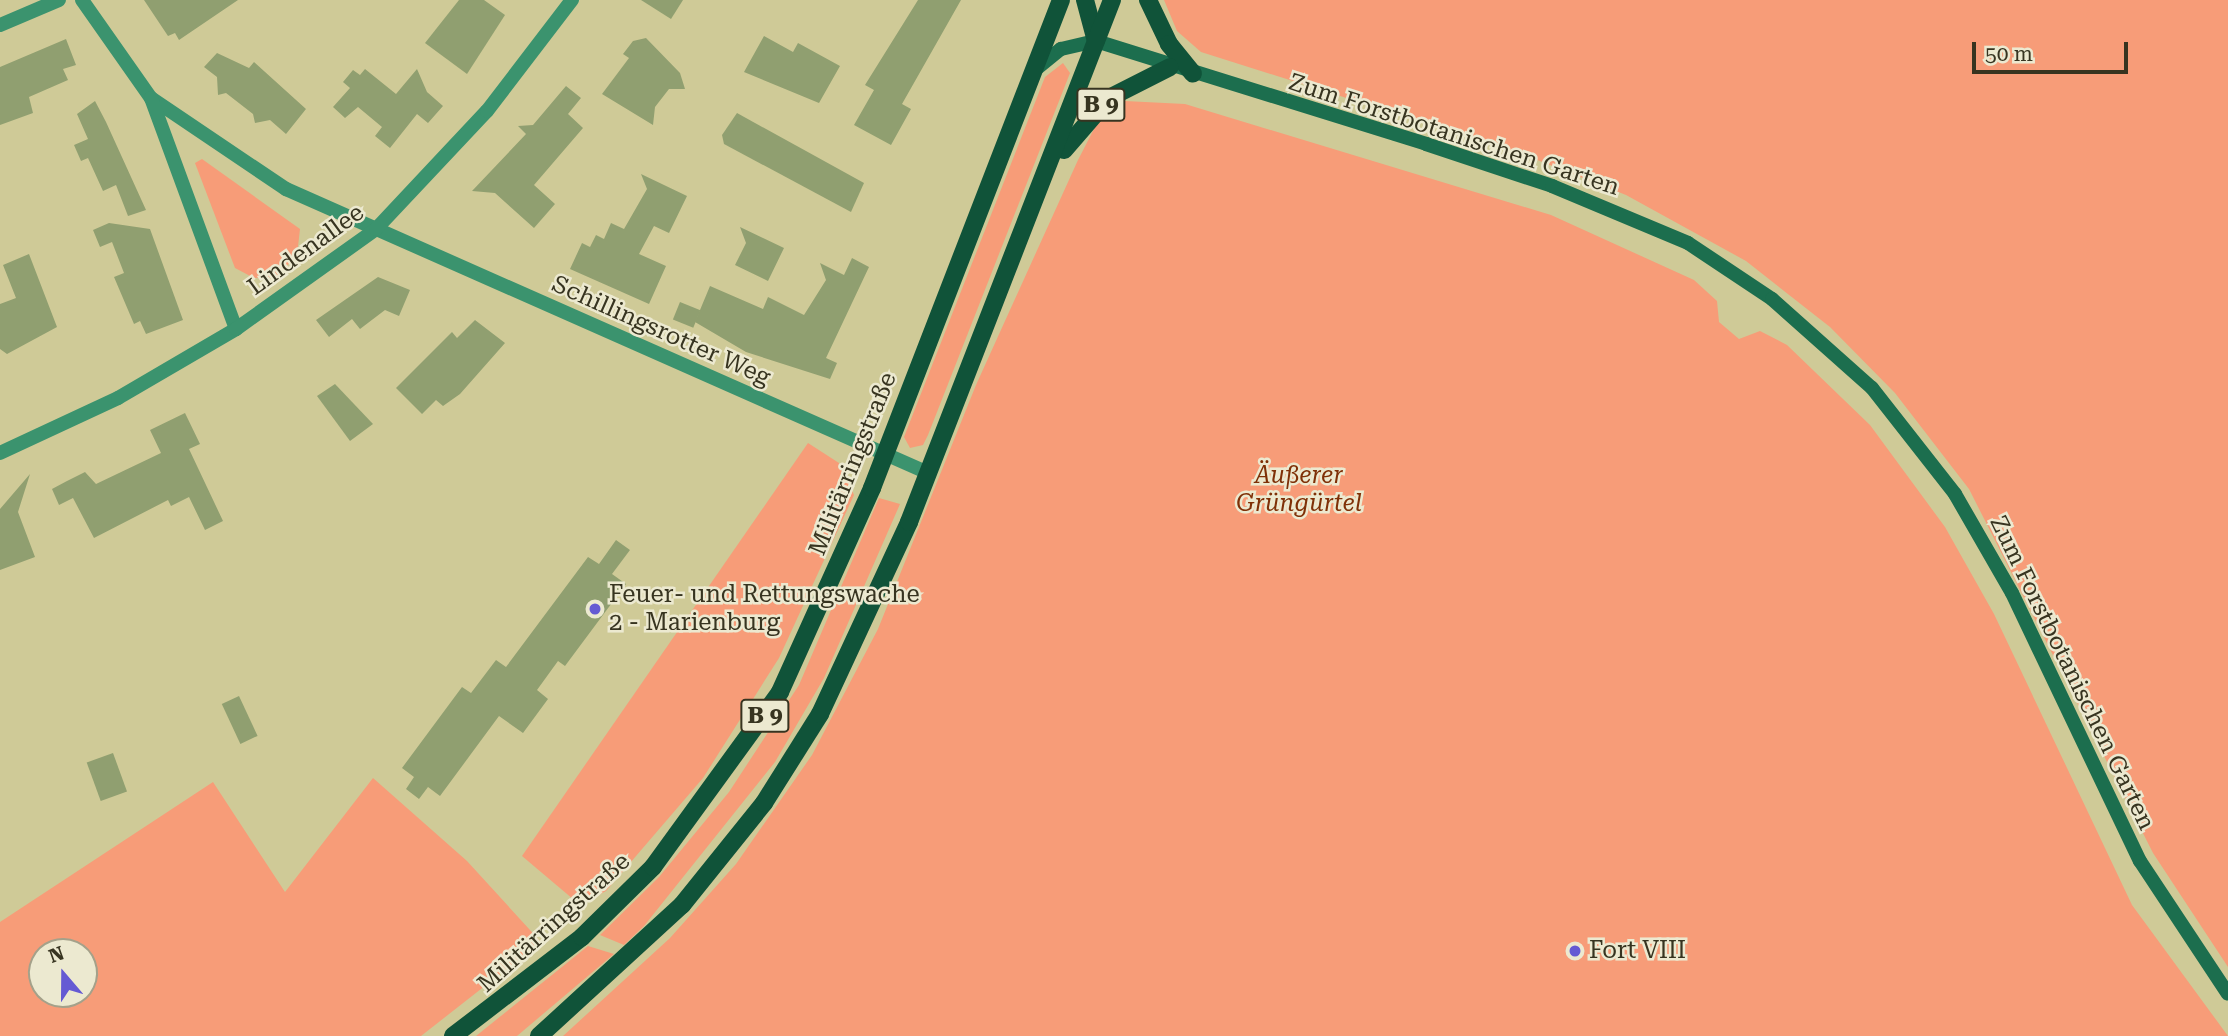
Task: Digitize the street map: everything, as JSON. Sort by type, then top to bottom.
[{"type":"main road","name":"Militärringstraße","points":[[453,1036],[582,937],[694,818],[793,667],[884,455],[1061,0]]},
{"type":"main road","points":[[1033,72],[1061,49],[1096,41],[1085,0]]},
{"type":"main road","name":"B 9","points":[[538,1036],[682,905],[764,803],[848,662],[928,473],[1051,167],[1112,0]]},
{"type":"main road","points":[[1148,0],[1169,44],[1193,74]]},
{"type":"main road","name":"Zum Forstbotanischen Garten","points":[[1096,41],[1170,67],[1426,144],[1618,213],[1731,270],[1823,340],[1891,408],[1962,505],[2012,593],[2140,861],[2228,994]]},
{"type":"main road","name":"B 9","points":[[1051,167],[1109,98],[1170,67]]},
{"type":"street","points":[[0,25],[59,0]]},
{"type":"street","points":[[82,0],[151,98],[236,329]]},
{"type":"street","name":"Lindenallee","points":[[0,453],[118,398],[236,329],[376,229],[486,111],[572,0]]},
{"type":"street","name":"Schillingsrotter Weg","points":[[151,98],[286,188],[928,473]]},
{"type":"green space","points":[[1164,0],[2228,0],[2228,967],[2153,853],[1969,489],[1895,393],[1830,327],[1746,261],[1626,195],[1517,152],[1201,52],[1177,31]]},
{"type":"green space","points":[[1063,63],[1070,73],[928,435],[923,445],[910,448],[904,437],[1045,77]]},
{"type":"green space","name":"Äußerer Grüngürtel","points":[[1125,101],[1185,104],[1551,215],[1694,280],[1717,301],[1719,322],[1739,339],[1760,331],[1787,345],[1870,425],[1945,527],[1994,614],[2132,905],[2228,1036],[563,1036],[670,938],[736,864],[812,755],[878,629],[976,385],[1078,160],[1096,125]]},
{"type":"green space","points":[[202,159],[300,229],[297,255],[276,277],[254,278],[235,268],[195,163]]},
{"type":"green space","points":[[808,443],[839,463],[854,495],[779,658],[703,778],[606,891],[580,905],[522,856]]},
{"type":"green space","points":[[879,498],[900,504],[824,678],[775,762],[644,926],[624,945],[600,935],[659,877],[729,792],[799,685]]},
{"type":"green space","points":[[373,778],[467,861],[541,942],[421,1036],[0,1036],[0,922],[213,782],[285,892]]},
{"type":"green space","points":[[588,946],[614,954],[517,1036],[476,1036]]},
{"type":"building","points":[[144,0],[238,0],[179,40],[175,33],[168,36]]},
{"type":"building","points":[[459,0],[484,0],[505,15],[467,74],[425,43]]},
{"type":"building","points":[[641,0],[683,0],[671,19]]},
{"type":"building","points":[[918,0],[961,0],[902,104],[911,109],[891,145],[854,125],[874,90],[865,85]]},
{"type":"building","points":[[764,36],[793,52],[798,43],[840,66],[819,103],[744,72]]},
{"type":"building","points":[[646,38],[680,73],[685,89],[669,89],[655,107],[653,125],[602,94],[629,58],[623,54],[633,41]]},
{"type":"building","points":[[66,39],[76,65],[63,69],[68,80],[29,97],[33,113],[0,125],[0,67]]},
{"type":"building","points":[[217,53],[249,68],[254,62],[306,109],[286,134],[270,120],[255,123],[253,114],[226,93],[218,95],[217,77],[204,67]]},
{"type":"building","points":[[365,69],[396,94],[417,69],[427,92],[443,106],[428,123],[417,114],[390,148],[375,136],[382,127],[358,107],[345,118],[333,107],[350,88],[343,82],[353,70],[360,75]]},
{"type":"building","points":[[566,86],[581,98],[568,114],[583,128],[534,185],[555,204],[534,228],[495,193],[472,191],[526,134],[518,126],[533,125]]},
{"type":"building","points":[[95,101],[146,210],[128,216],[116,185],[103,191],[88,158],[81,161],[74,145],[88,139],[77,114]]},
{"type":"building","points":[[737,113],[864,183],[851,212],[724,144],[722,135]]},
{"type":"building","points":[[641,174],[687,196],[669,233],[654,226],[639,254],[666,266],[649,304],[570,269],[582,243],[590,247],[596,235],[604,239],[611,223],[624,229],[647,189]]},
{"type":"building","points":[[109,223],[150,229],[183,320],[146,334],[140,321],[134,324],[114,277],[124,273],[112,242],[100,247],[93,230]]},
{"type":"building","points":[[740,227],[784,248],[768,281],[735,265],[746,243]]},
{"type":"building","points":[[29,254],[57,327],[7,354],[0,349],[0,304],[16,298],[3,265]]},
{"type":"building","points":[[852,258],[869,267],[826,358],[837,363],[830,379],[746,352],[695,322],[710,286],[763,309],[768,297],[804,315],[826,280],[820,263],[844,275]]},
{"type":"building","points":[[378,277],[410,290],[399,316],[385,310],[360,329],[352,319],[329,337],[316,320]]},
{"type":"building","points":[[680,302],[700,310],[693,328],[673,320]]},
{"type":"building","points":[[475,320],[505,343],[460,394],[443,406],[436,400],[422,414],[396,388],[452,332],[457,338]]},
{"type":"building","points":[[335,384],[373,424],[350,441],[317,396]]},
{"type":"building","points":[[185,413],[200,444],[189,449],[223,521],[205,530],[189,497],[171,506],[168,500],[94,538],[73,498],[59,505],[52,489],[67,481],[85,472],[96,484],[161,453],[150,430]]},
{"type":"building","points":[[30,474],[18,512],[35,557],[0,570],[0,509]]},
{"type":"building","points":[[616,540],[630,550],[612,574],[626,584],[565,666],[558,661],[537,690],[548,699],[523,733],[499,716],[440,796],[428,787],[419,799],[406,789],[414,777],[402,768],[462,687],[471,693],[496,660],[506,667],[588,557],[599,564]]},
{"type":"building","points":[[239,696],[258,736],[240,744],[222,704]]},
{"type":"building","points":[[113,753],[127,792],[101,801],[87,763]]},
{"type":"place","name":"Feuer- und Rettungswache 2 - Marienburg","points":[[595,609]]},
{"type":"place","name":"Fort VIII","points":[[1575,951]]}]
